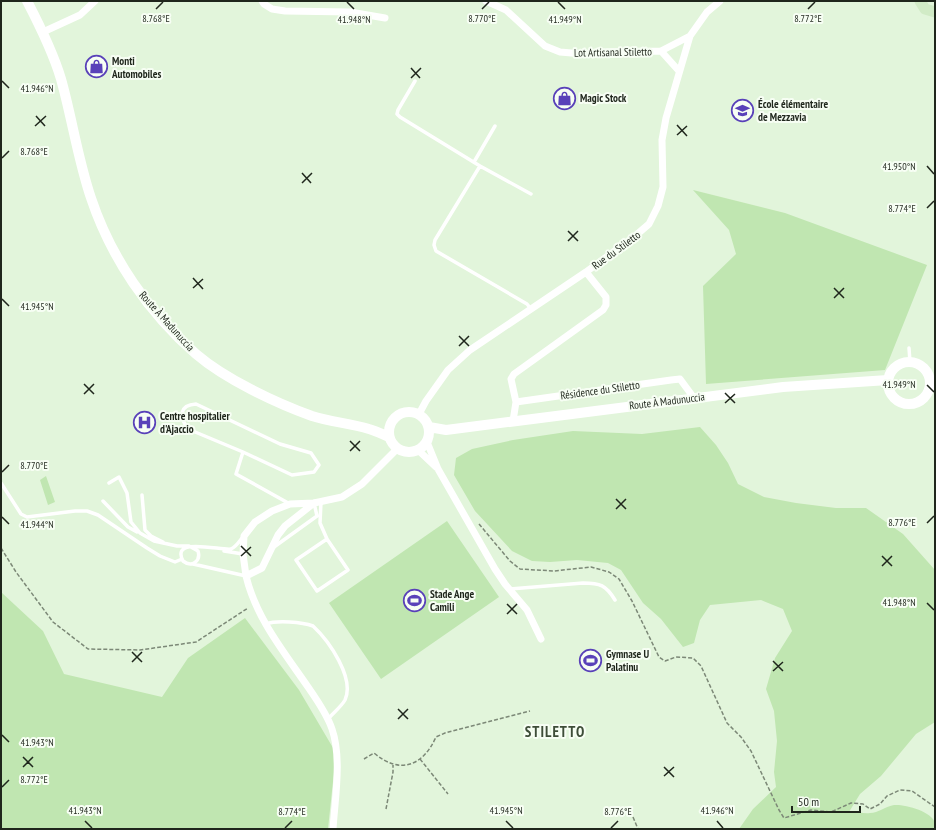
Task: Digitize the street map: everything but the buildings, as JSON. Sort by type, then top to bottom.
[{"type":"main road","name":"Route À Madunuccia","points":[[27,1],[53,54],[61,79],[91,198],[108,240],[126,273],[146,301],[175,333],[197,354],[232,378],[270,398],[313,416],[370,429],[389,437]]},
{"type":"main road","points":[[920,1],[925,9],[935,12]]},
{"type":"main road","points":[[924,399],[933,380],[920,364],[910,362],[900,364],[892,371],[888,380],[889,389],[893,397],[900,402],[908,404],[916,403],[924,399],[935,393]]},
{"type":"main road","name":"Route À Madunuccia","points":[[446,430],[783,387],[888,380]]},
{"type":"main road","points":[[428,440],[429,427],[423,417],[418,414],[405,412],[399,414],[390,424],[389,437],[393,446],[407,452],[418,450],[423,447],[428,440],[446,430]]},
{"type":"main road","points":[[370,429],[390,424]]},
{"type":"main road","points":[[429,427],[446,430]]},
{"type":"street","points":[[43,32],[80,15],[95,1]]},
{"type":"street","points":[[262,1],[272,9],[285,11],[350,12],[385,18]]},
{"type":"street","name":"Lot Artisanal Stiletto","points":[[486,1],[506,10],[545,46],[560,52],[583,54],[661,51]]},
{"type":"street","name":"Rue du Stiletto","points":[[418,414],[448,370],[470,350],[586,272],[649,224],[658,206],[662,187],[662,140],[666,118],[690,36],[707,12],[720,1]]},
{"type":"street","points":[[680,71],[661,51],[690,36]]},
{"type":"street","points":[[513,421],[516,402],[511,379],[514,374],[603,310],[606,305],[606,297],[586,272]]},
{"type":"street","name":"Résidence du Stiletto","points":[[516,402],[680,379],[694,398]]},
{"type":"street","points":[[428,440],[438,469],[495,569],[509,589],[527,610],[541,639]]},
{"type":"street","points":[[333,829],[337,761],[334,734],[320,704],[265,624],[254,604],[246,576],[243,554],[244,536],[255,522],[272,511],[290,504],[318,503],[342,497],[362,484],[397,449]]},
{"type":"street","points":[[418,450],[438,469]]},
{"type":"street","points":[[246,576],[262,568],[278,535],[286,526],[318,503]]},
{"type":"lane","points":[[415,81],[398,110],[397,114],[400,117],[480,166],[531,194]]},
{"type":"lane","points":[[474,162],[495,126]]},
{"type":"lane","points":[[480,166],[436,240],[434,245],[436,251],[527,304],[531,309]]},
{"type":"lane","points":[[909,348],[910,362]]},
{"type":"lane","points":[[189,404],[196,404],[280,444],[311,453],[319,465],[314,472],[292,475],[244,452],[188,429],[183,422],[181,413],[184,407],[189,404]]},
{"type":"lane","points":[[244,452],[236,474],[290,504]]},
{"type":"lane","points":[[109,483],[119,477],[127,493],[131,522],[140,533]]},
{"type":"lane","points":[[1,483],[20,514],[27,517],[87,511],[98,515],[160,556],[175,562],[182,559]]},
{"type":"lane","points":[[142,495],[145,530],[151,536],[183,550],[191,547],[207,546],[229,549],[234,548],[248,532]]},
{"type":"lane","points":[[103,501],[128,527],[154,541],[171,545],[243,554]]},
{"type":"lane","points":[[318,503],[320,524],[327,539],[348,570],[317,591],[296,560],[327,539]]},
{"type":"lane","points":[[270,550],[317,516],[318,503]]},
{"type":"lane","points":[[191,547],[198,551],[199,556],[197,561],[193,564]]},
{"type":"lane","points":[[183,550],[181,553],[182,559],[187,564],[246,576]]},
{"type":"lane","points":[[509,589],[595,583],[607,588],[615,600]]},
{"type":"lane","points":[[265,624],[271,622],[308,624],[317,630],[343,667],[346,678],[347,692],[344,701],[328,719]]},
{"type":"path","points":[[475,519],[510,561],[520,569],[554,571],[591,567],[609,572],[619,579],[632,601],[658,657],[665,661],[676,657],[693,658],[701,666],[727,723],[741,737],[751,751],[784,818],[811,810],[831,812],[851,804],[863,804],[870,809],[880,804],[887,796],[900,790],[912,791],[935,807]]},
{"type":"path","points":[[1,548],[16,572],[53,622],[88,649],[140,650],[196,642],[254,604]]},
{"type":"path","points":[[364,759],[374,753],[379,758],[393,765],[410,765],[429,751],[436,737],[440,735],[530,711]]},
{"type":"path","points":[[420,759],[448,794]]},
{"type":"path","points":[[386,808],[393,765]]},
{"type":"path","points":[[633,817],[638,829]]},
{"type":"green space","points":[[693,190],[785,213],[927,265],[885,370],[706,384],[703,286],[736,254],[729,230]]},
{"type":"green space","points":[[700,427],[716,445],[728,463],[738,484],[764,497],[796,503],[836,508],[866,508],[903,534],[935,570],[935,722],[916,734],[881,776],[860,794],[849,812],[873,813],[894,805],[899,805],[917,809],[929,815],[935,823],[935,829],[739,829],[753,809],[776,787],[774,772],[777,741],[774,711],[766,689],[775,658],[792,631],[783,609],[761,600],[710,605],[700,620],[694,643],[683,647],[661,619],[643,603],[621,570],[608,563],[577,560],[550,562],[532,561],[512,551],[475,511],[454,475],[456,458],[472,449],[513,440],[573,431],[642,434]]},
{"type":"green space","points":[[46,476],[55,502],[48,505],[40,480]]},
{"type":"green space","name":"Stade Ange Camili","points":[[447,521],[499,597],[381,679],[329,603]]},
{"type":"green space","points":[[1,592],[43,631],[64,674],[162,697],[188,658],[245,618],[299,690],[336,753],[328,829],[1,829]]},
{"type":"place","name":"Monti Automobiles","points":[[97,67]]},
{"type":"place","name":"Magic Stock","points":[[564,98]]},
{"type":"place","name":"École élémentaire de Mezzavia","points":[[742,110]]},
{"type":"place","name":"Centre hospitalier d'Ajaccio","points":[[144,422]]},
{"type":"place","name":"Stade Ange Camili","points":[[414,600]]},
{"type":"place","name":"Gymnase U Palatinu","points":[[590,660]]},
{"type":"district","name":"STILETTO","points":[[555,732]]}]
